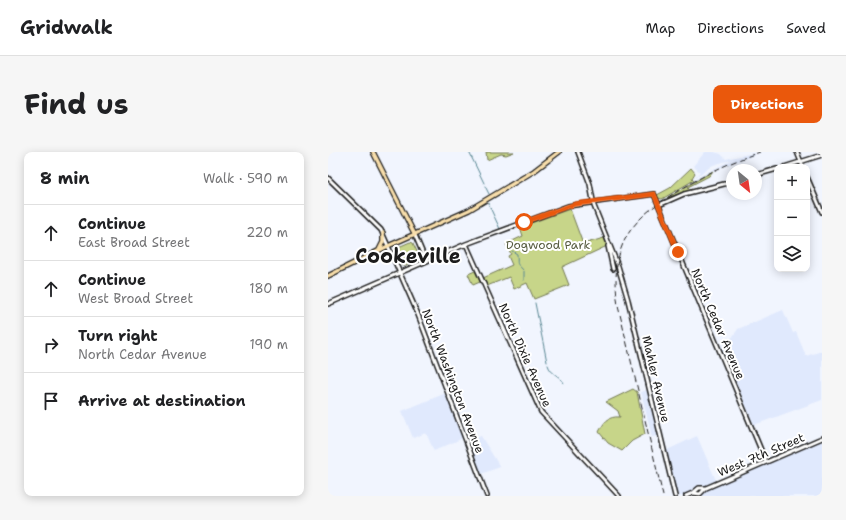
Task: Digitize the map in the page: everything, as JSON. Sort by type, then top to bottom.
[{"type":"main road","points":[[373,152],[415,235]]},
{"type":"main road","points":[[328,276],[388,246],[469,210],[524,177],[559,152]]},
{"type":"main road","points":[[377,252],[383,242],[383,233]]},
{"type":"street","points":[[578,152],[606,236],[613,268]]},
{"type":"street","points":[[797,152],[801,162]]},
{"type":"street","points":[[794,164],[822,155]]},
{"type":"street","points":[[762,173],[774,170]]},
{"type":"street","name":"North Washington Avenue","points":[[328,178],[370,218],[383,233],[434,356],[487,496]]},
{"type":"street","points":[[659,205],[665,201],[684,194],[726,184]]},
{"type":"street","points":[[810,184],[822,212]]},
{"type":"street","name":"North Cedar Avenue","points":[[594,202],[654,194],[766,462]]},
{"type":"street","points":[[656,198],[660,201],[665,201]]},
{"type":"street","points":[[328,304],[466,244],[568,206],[594,202]]},
{"type":"street","points":[[415,235],[426,261]]},
{"type":"street","name":"Mahler Avenue","points":[[606,236],[618,266],[634,321],[675,496]]},
{"type":"street","name":"North Dixie Avenue","points":[[466,244],[541,412],[619,496]]},
{"type":"street","name":"West 7th Street","points":[[686,496],[699,488],[706,488],[822,438]]},
{"type":"shaded area","points":[[705,152],[721,154],[726,159],[754,153],[755,155],[726,164],[726,165],[716,169],[662,199],[706,173],[734,159],[713,165],[693,179],[700,172],[693,166]]},
{"type":"shaded area","points":[[783,310],[793,333],[796,332],[806,356],[822,351],[822,400],[754,425],[721,347],[728,343],[738,329]]},
{"type":"shaded area","points":[[647,390],[658,436],[652,437],[641,392]]},
{"type":"shaded area","points":[[446,393],[463,438],[434,451],[426,433],[413,438],[402,411]]},
{"type":"shaded area","points":[[481,436],[500,467],[481,474],[468,441]]},
{"type":"shaded area","points":[[697,436],[718,485],[822,440],[822,496],[677,496],[665,451]]},
{"type":"green space","points":[[486,152],[514,152],[506,155],[501,154],[487,160]]},
{"type":"green space","points":[[691,168],[695,173],[692,178],[694,180],[662,199],[658,198],[657,195],[670,188]]},
{"type":"green space","points":[[713,171],[709,176],[688,187],[691,190],[667,198]]},
{"type":"green space","name":"Dogwood Park","points":[[570,209],[583,244],[604,238],[607,246],[562,267],[569,285],[534,299],[527,283],[514,289],[509,277],[487,286],[483,278],[512,265],[508,256],[511,254],[506,244],[523,236],[520,227]]},
{"type":"green space","points":[[410,242],[413,243],[419,256],[418,260],[405,266],[401,265],[395,251],[396,248]]},
{"type":"green space","points":[[475,271],[480,282],[473,285],[468,274]]},
{"type":"green space","points":[[633,389],[637,392],[645,434],[632,441],[622,451],[608,443],[599,432],[607,420],[620,417],[618,411],[606,402]]},
{"type":"waterway","points":[[469,152],[484,183]]},
{"type":"waterway","points":[[485,186],[489,194]]},
{"type":"waterway","points":[[488,203],[500,229]]},
{"type":"waterway","points":[[512,251],[517,254],[518,264],[524,271],[524,280]]},
{"type":"waterway","points":[[535,303],[547,362]]},
{"type":"waterway","points":[[548,365],[551,371],[564,383]]},
{"type":"railway","points":[[663,496],[618,306],[616,284],[617,265],[621,249],[637,222],[665,199],[711,172],[760,152]]},
{"type":"district","name":"Cookeville","points":[[408,256]]},
{"type":"route","points":[[524,222],[575,204],[654,194],[678,252]]}]
